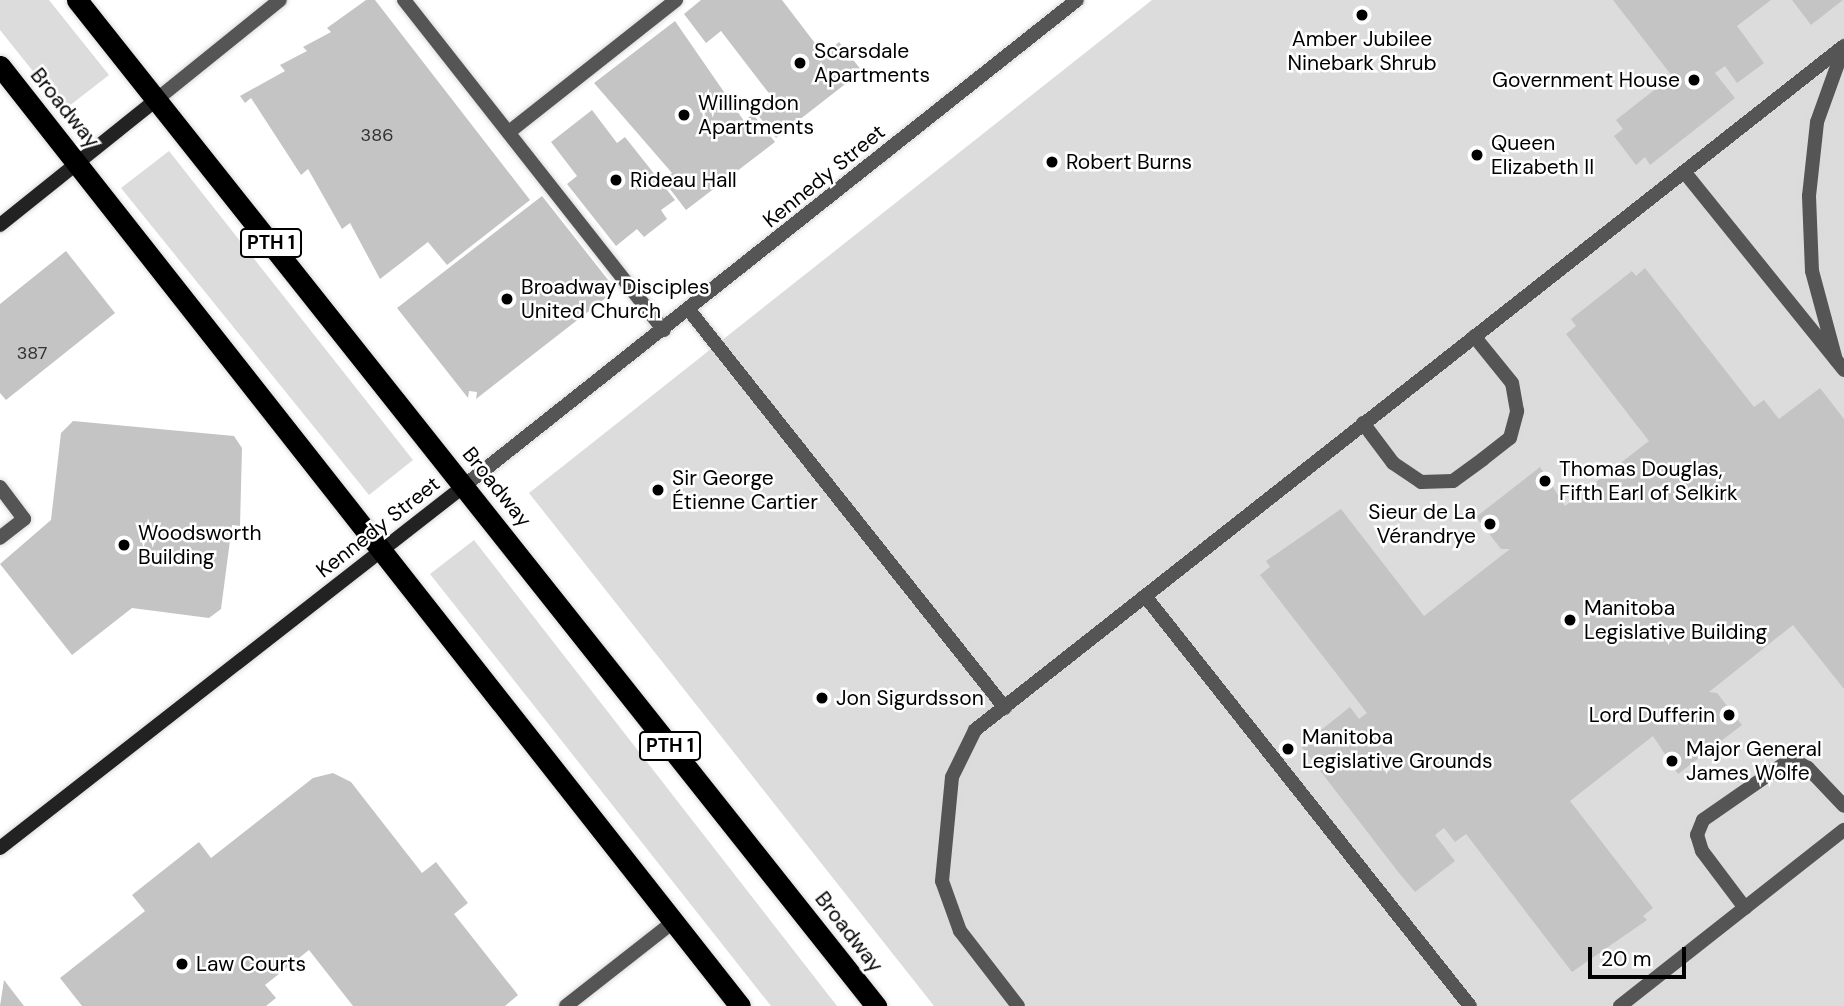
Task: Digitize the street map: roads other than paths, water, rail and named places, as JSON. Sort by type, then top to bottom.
[{"type":"highway","name":"Broadway","points":[[77,0],[876,1006]]},
{"type":"highway","name":"Broadway","points":[[0,66],[384,550],[740,1006]]},
{"type":"street","points":[[0,225],[280,0]]},
{"type":"street","points":[[404,0],[664,330]]},
{"type":"street","points":[[509,132],[676,0]]},
{"type":"street","name":"Kennedy Street","points":[[0,848],[664,330],[1077,0]]},
{"type":"street","points":[[1018,1006],[960,931],[942,881],[952,777],[975,730],[1363,423],[1686,174],[1844,46]]},
{"type":"street","points":[[1840,365],[1812,271],[1809,196],[1817,122],[1844,46]]},
{"type":"street","points":[[1686,174],[1840,365]]},
{"type":"street","points":[[689,310],[1005,708]]},
{"type":"street","points":[[1363,423],[1393,463],[1421,482],[1453,481],[1483,459],[1510,438],[1517,411],[1512,383],[1475,336]]},
{"type":"street","points":[[0,487],[24,519],[0,538]]},
{"type":"street","points":[[1145,596],[1470,1006]]},
{"type":"street","points":[[1745,908],[1702,851],[1698,835],[1703,820],[1791,759],[1808,768],[1844,806]]},
{"type":"street","points":[[1620,1006],[1844,830]]},
{"type":"street","points":[[566,1006],[673,922]]},
{"type":"place","name":"Amber Jubilee Ninebark Shrub","points":[[1362,15]]},
{"type":"place","name":"Scarsdale Apartments","points":[[800,63]]},
{"type":"place","name":"Government House","points":[[1694,80]]},
{"type":"place","name":"Willingdon Apartments","points":[[684,115]]},
{"type":"place","name":"Queen Elizabeth II","points":[[1477,155]]},
{"type":"place","name":"Robert Burns","points":[[1052,162]]},
{"type":"place","name":"Rideau Hall","points":[[616,180]]},
{"type":"place","name":"Broadway Disciples United Church","points":[[507,299]]},
{"type":"place","name":"Thomas Douglas, Fifth Earl of Selkirk","points":[[1545,481]]},
{"type":"place","name":"Sir George Étienne Cartier","points":[[658,490]]},
{"type":"place","name":"Sieur de La Vérandrye","points":[[1490,524]]},
{"type":"place","name":"Woodsworth Building","points":[[124,545]]},
{"type":"place","name":"Manitoba Legislative Building","points":[[1570,620]]},
{"type":"place","name":"Jon Sigurdsson","points":[[822,698]]},
{"type":"place","name":"Lord Dufferin","points":[[1729,715]]},
{"type":"place","name":"Manitoba Legislative Grounds","points":[[1288,749]]},
{"type":"place","name":"Major General James Wolfe","points":[[1672,761]]},
{"type":"place","name":"Law Courts","points":[[182,964]]}]
